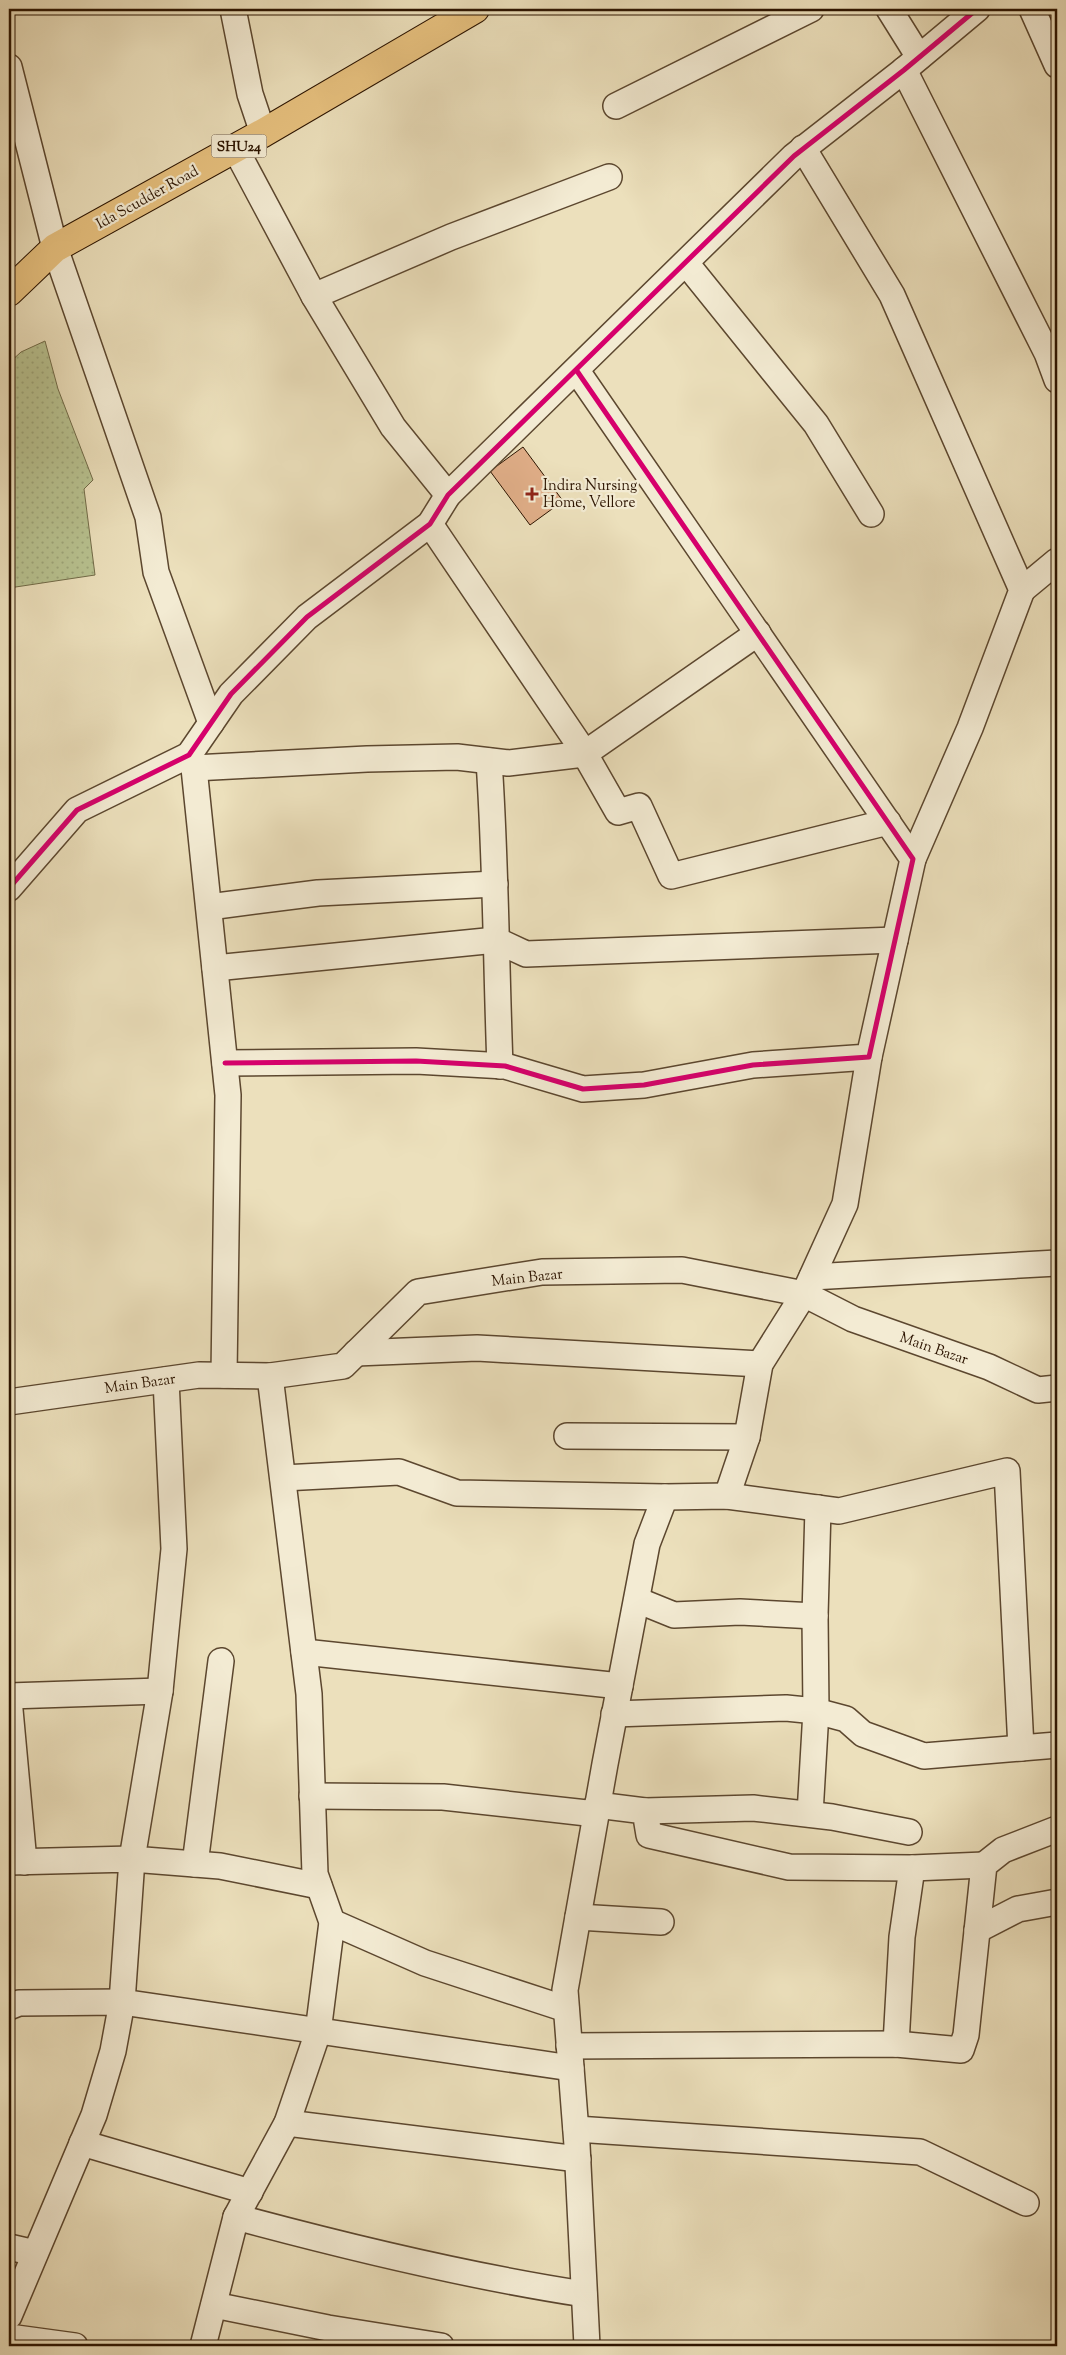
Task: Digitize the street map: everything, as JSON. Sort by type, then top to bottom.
[{"type":"main road","name":"Ida Scudder Road","points":[[9,292],[55,248],[263,133],[476,9]]},
{"type":"street","points":[[233,9],[250,94],[263,133]]},
{"type":"street","points":[[616,106],[811,9]]},
{"type":"street","points":[[889,9],[912,64],[1057,380]]},
{"type":"street","points":[[224,1375],[228,1095],[209,907],[191,761],[211,723],[231,694],[307,617],[430,524],[448,495],[803,148],[912,64],[977,9]]},
{"type":"street","points":[[1032,9],[1057,65]]},
{"type":"street","points":[[9,67],[55,248],[148,517],[156,572],[211,723]]},
{"type":"street","points":[[235,148],[314,296],[393,428],[448,495]]},
{"type":"street","points":[[803,148],[892,294],[1022,590]]},
{"type":"street","points":[[314,296],[451,237],[609,177]]},
{"type":"street","points":[[686,263],[816,424],[871,514]]},
{"type":"street","points":[[577,371],[913,859]]},
{"type":"street","points":[[430,524],[584,754],[618,812],[639,806],[671,876],[888,822]]},
{"type":"street","points":[[727,1496],[748,1437],[760,1364],[808,1286],[845,1204],[869,1057],[913,859],[970,728],[1022,590],[1057,561]]},
{"type":"street","points":[[9,888],[77,810],[191,761],[457,757],[508,763],[584,754],[758,633]]},
{"type":"street","points":[[489,761],[495,850],[500,1066]]},
{"type":"street","points":[[209,907],[318,893],[495,884]]},
{"type":"street","points":[[215,968],[496,940],[526,954],[895,940]]},
{"type":"street","points":[[225,1063],[416,1060],[500,1066],[583,1089],[644,1085],[753,1065],[869,1057]]},
{"type":"street","points":[[808,1286],[1057,1262]]},
{"type":"street","name":"Main Bazar","points":[[9,1402],[199,1375],[270,1376],[342,1366],[418,1292],[542,1272],[682,1270],[808,1286],[853,1319],[989,1367],[1038,1390],[1057,1388]]},
{"type":"street","points":[[356,1353],[477,1348],[760,1364]]},
{"type":"street","points":[[203,2346],[236,2217],[287,2123],[318,2032],[332,1922],[315,1874],[309,1694],[270,1376]]},
{"type":"street","points":[[9,2316],[94,2115],[113,2051],[122,2002],[132,1859],[160,1691],[174,1549],[166,1380]]},
{"type":"street","points":[[567,1436],[748,1437]]},
{"type":"street","points":[[283,1478],[400,1472],[457,1492],[665,1497],[727,1496],[839,1511],[1007,1471],[1020,1748]]},
{"type":"street","points":[[587,2346],[578,2159],[565,1990],[614,1714],[647,1544],[665,1497]]},
{"type":"street","points":[[810,1814],[816,1712],[815,1616],[818,1508]]},
{"type":"street","points":[[637,1600],[674,1614],[740,1612],[815,1616]]},
{"type":"street","points":[[304,1652],[620,1686]]},
{"type":"street","points":[[195,1864],[222,1661]]},
{"type":"street","points":[[160,1691],[9,1697],[16,1862],[132,1859],[220,1866],[319,1886]]},
{"type":"street","points":[[614,1714],[786,1708],[816,1712],[846,1719],[863,1734],[924,1756],[1057,1745]]},
{"type":"street","points":[[312,1796],[443,1797],[597,1810],[645,1811],[753,1808],[810,1814],[909,1832]]},
{"type":"street","points":[[645,1811],[648,1835],[789,1867],[912,1868],[984,1865],[1003,1850],[1057,1829]]},
{"type":"street","points":[[9,2008],[19,2003],[122,2002],[318,2032],[570,2057],[896,2044],[961,2050],[966,2035],[984,1865]]},
{"type":"street","points":[[896,2044],[902,1937],[912,1868]]},
{"type":"street","points":[[977,1930],[1018,1909],[1057,1902]]},
{"type":"street","points":[[578,1916],[661,1922]]},
{"type":"street","points":[[332,1922],[425,1963],[566,2009]]},
{"type":"street","points":[[287,2123],[578,2159]]},
{"type":"street","points":[[576,2129],[920,2152],[1026,2202]]},
{"type":"street","points":[[82,2143],[250,2192]]},
{"type":"street","points":[[236,2217],[345,2247],[494,2280],[584,2294]]},
{"type":"street","points":[[9,2247],[35,2253]]},
{"type":"street","points":[[214,2305],[328,2328],[441,2346]]},
{"type":"street","points":[[9,2337],[75,2346]]},
{"type":"green space","points":[[45,341],[58,389],[93,480],[84,489],[95,575],[9,588],[9,363],[21,352]]},
{"type":"building","points":[[523,447],[563,501],[530,525],[490,471]]},
{"type":"cycle path","points":[[9,888],[77,810],[189,755],[231,694],[307,617],[430,524],[448,495],[794,156],[904,70],[977,9]]},
{"type":"cycle path","points":[[225,1063],[416,1061],[505,1066],[583,1089],[644,1085],[753,1065],[869,1057],[913,859],[577,371]]},
{"type":"place","name":"Indira Nursing Home, Vellore","points":[[532,494]]}]
